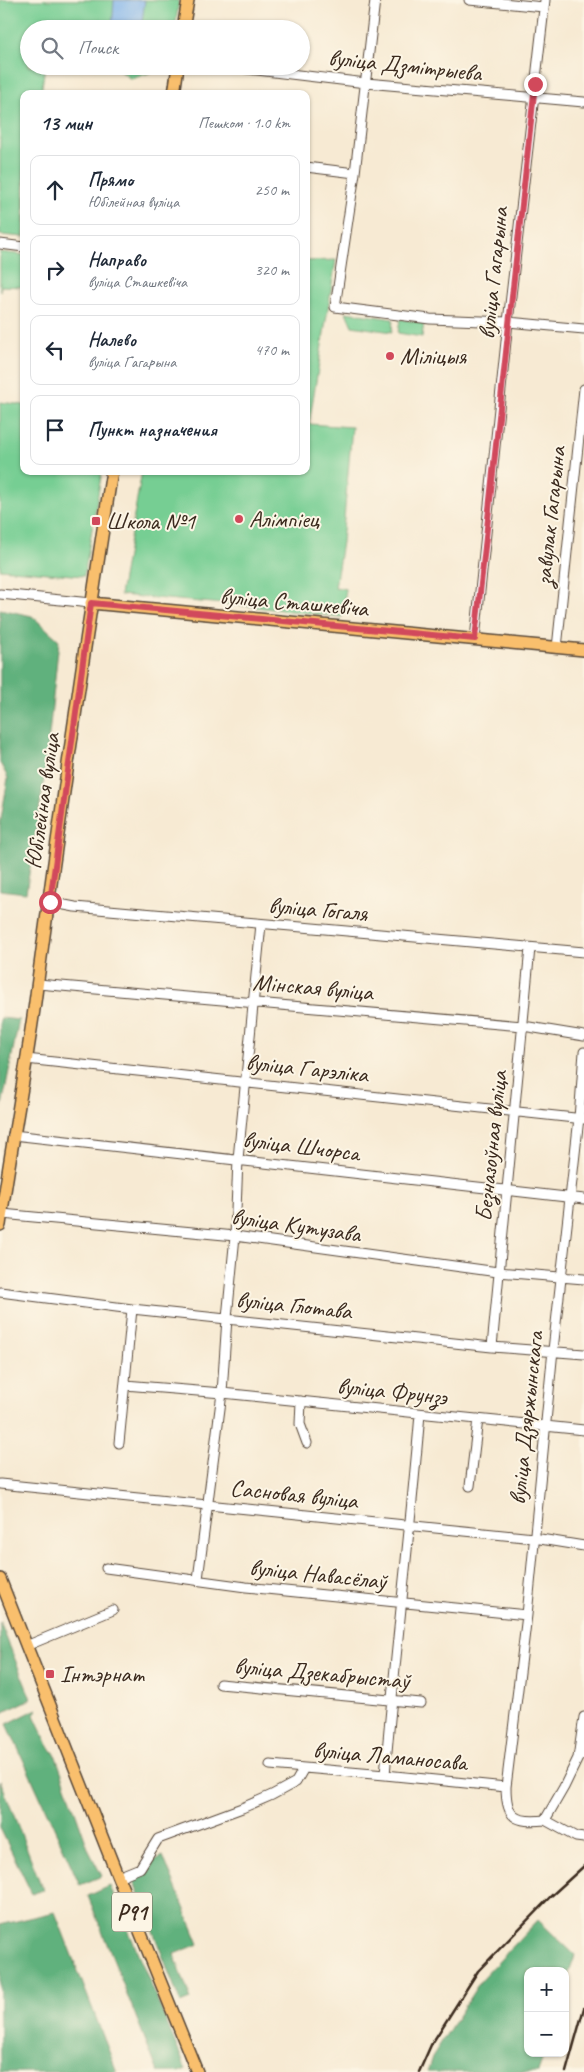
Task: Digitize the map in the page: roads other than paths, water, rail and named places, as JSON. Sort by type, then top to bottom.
[{"type":"main road","points":[[185,20],[188,0]]},
{"type":"main road","points":[[175,90],[177,75]]},
{"type":"main road","name":"Юбілейная вуліца","points":[[1,1220],[38,984],[91,603],[111,475]]},
{"type":"main road","name":"вуліца Сташкевіча","points":[[91,603],[584,650]]},
{"type":"main road","name":"Р91","points":[[0,1579],[197,2072]]},
{"type":"street","points":[[375,0],[355,173],[336,307],[430,319],[508,322],[584,329]]},
{"type":"street","points":[[469,0],[544,3]]},
{"type":"street","name":"вуліца Гагарына","points":[[475,639],[544,3]]},
{"type":"street","name":"вуліца Дзмітрыева","points":[[299,75],[366,83],[584,102]]},
{"type":"street","points":[[310,167],[355,173]]},
{"type":"street","points":[[0,244],[20,246]]},
{"type":"street","name":"завулак Гагарына","points":[[558,648],[584,390]]},
{"type":"street","name":"вуліца Сташкевіча","points":[[0,594],[91,603]]},
{"type":"street","name":"вуліца Гогаля","points":[[50,902],[75,907],[584,952]]},
{"type":"street","points":[[198,1579],[222,1393],[226,1318],[235,1236],[238,1159],[261,924]]},
{"type":"street","name":"Безназоўная вуліца","points":[[492,1347],[530,948]]},
{"type":"street","name":"Мінская вуліца","points":[[38,984],[252,1001],[522,1026],[584,1036]]},
{"type":"street","name":"вуліца Дзяржынскага","points":[[545,1820],[527,1822],[516,1818],[506,1805],[506,1787],[527,1615],[553,1350],[582,1119],[584,1052]]},
{"type":"street","name":"вуліца Гарэліка","points":[[26,1059],[245,1081],[582,1119]]},
{"type":"street","name":"вуліца Шчорса","points":[[13,1135],[584,1199]]},
{"type":"street","name":"вуліца Кутузава","points":[[1,1220],[235,1236],[498,1272],[584,1279]]},
{"type":"street","name":"вуліца Глотава","points":[[0,1292],[132,1309],[492,1347],[553,1350],[584,1354]]},
{"type":"street","points":[[119,1443],[132,1309]]},
{"type":"street","name":"вуліца Фрунзэ","points":[[125,1385],[222,1393],[584,1430]]},
{"type":"street","name":"вуліца Фрунзэ","points":[[302,1402],[300,1424],[307,1443]]},
{"type":"street","points":[[385,1775],[391,1699],[411,1526],[420,1414]]},
{"type":"street","name":"вуліца Фрунзэ","points":[[470,1486],[478,1419]]},
{"type":"street","name":"Сасновая вуліца","points":[[0,1484],[534,1538],[584,1546]]},
{"type":"street","name":"вуліца Навасёлаў","points":[[106,1568],[246,1586],[527,1615]]},
{"type":"street","points":[[26,1646],[113,1610]]},
{"type":"street","name":"вуліца Дзекабрыстаў","points":[[220,1684],[421,1703]]},
{"type":"street","points":[[584,1717],[581,1755],[545,1820],[576,1837],[584,1838]]},
{"type":"street","name":"вуліца Ламаносава","points":[[270,1765],[506,1787]]},
{"type":"street","points":[[118,1877],[140,1868],[158,1839],[272,1795],[296,1782],[304,1768]]},
{"type":"water","points":[[114,0],[145,0],[142,20],[113,20]]},
{"type":"railway","points":[[419,2072],[431,2045],[478,1971],[550,1897],[584,1866]]},
{"type":"railway","points":[[566,2072],[584,2008]]},
{"type":"place","name":"Міліцыя","points":[[390,356]]},
{"type":"place","name":"Алімпіец","points":[[239,519]]},
{"type":"place","name":"Школа №1","points":[[96,521]]},
{"type":"place","name":"Інтэрнат","points":[[50,1674]]}]
